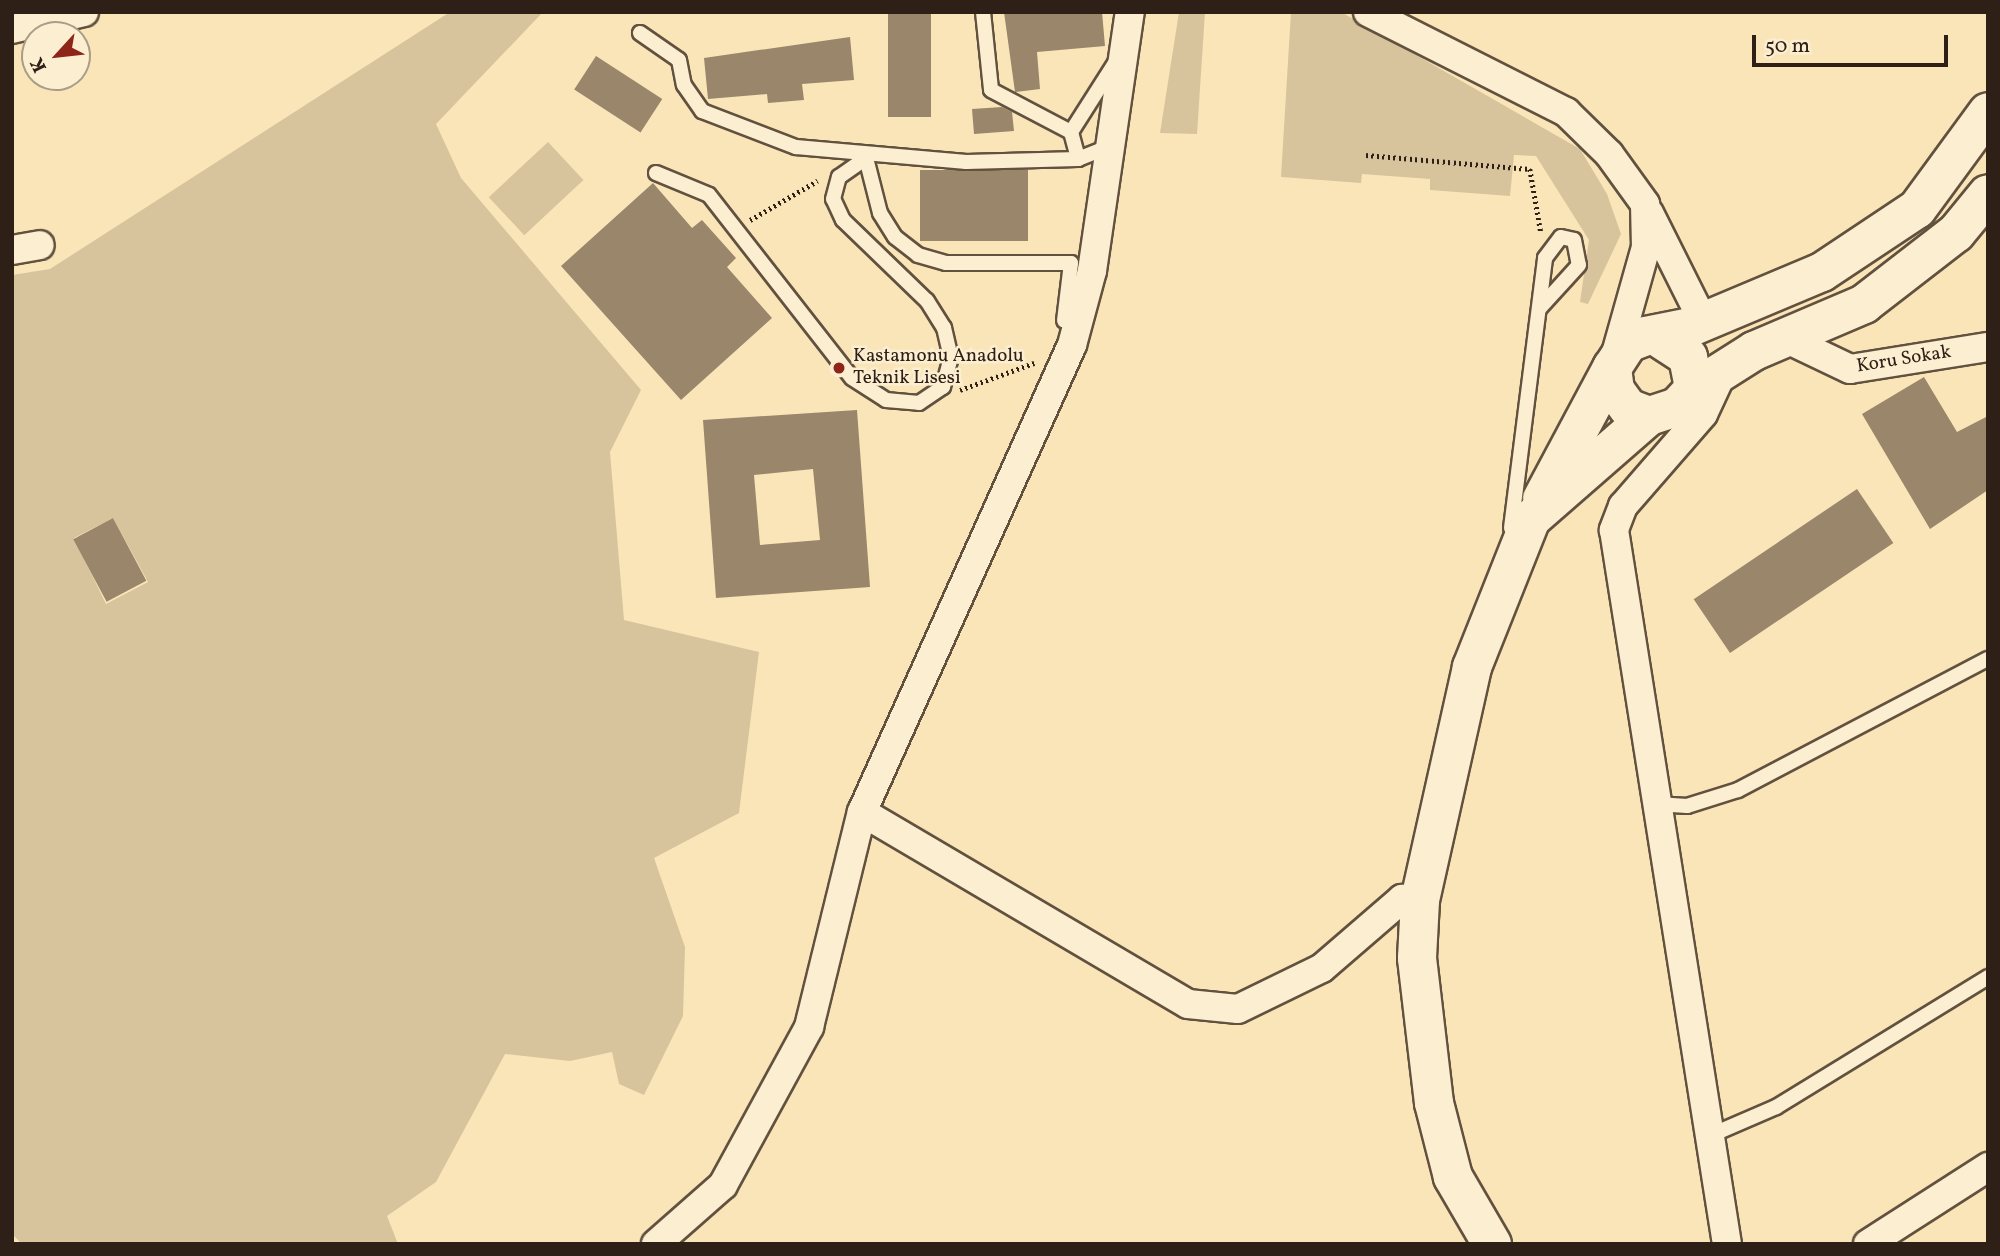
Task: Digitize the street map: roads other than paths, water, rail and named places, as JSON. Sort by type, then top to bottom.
[{"type":"main road","points":[[1492,1244],[1452,1177],[1434,1103],[1417,958],[1420,900],[1472,667],[1531,519],[1612,368],[1628,344],[1674,331],[1822,272],[1917,209],[1988,112]]},
{"type":"main road","points":[[1531,519],[1649,416],[1677,407],[1708,380],[1785,338],[1864,304],[1955,233],[1988,194]]},
{"type":"main road","points":[[1674,331],[1688,357],[1708,380]]},
{"type":"main road","points":[[1612,368],[1620,400],[1649,416]]},
{"type":"street","points":[[12,29],[83,12]]},
{"type":"street","points":[[656,1244],[723,1185],[809,1027],[862,812],[1072,345],[1092,271],[1130,12]]},
{"type":"street","points":[[1368,12],[1566,112],[1609,154],[1645,204],[1699,313],[1674,331]]},
{"type":"street","points":[[1612,368],[1646,247],[1645,204]]},
{"type":"street","points":[[12,250],[40,245]]},
{"type":"street","name":"Koru Sokak","points":[[1785,338],[1850,369],[1988,347]]},
{"type":"street","points":[[1708,380],[1703,414],[1623,506],[1614,530],[1727,1244]]},
{"type":"street","points":[[862,812],[1188,1004],[1238,1009],[1322,968],[1402,899],[1420,900]]},
{"type":"street","points":[[1868,1244],[1988,1167]]},
{"type":"lane","points":[[983,12],[991,90],[1071,132]]},
{"type":"lane","points":[[1078,159],[1071,132],[1114,65],[1125,12]]},
{"type":"lane","points":[[640,33],[679,60],[684,85],[702,111],[796,147],[866,158],[1078,159],[1110,146]]},
{"type":"lane","points":[[656,173],[709,195],[861,386],[887,400],[919,403],[943,387],[951,358],[944,328],[927,301],[842,220],[833,199],[839,177],[866,158]]},
{"type":"lane","points":[[866,158],[880,213],[918,255],[946,263],[1071,263],[1065,321]]},
{"type":"lane","points":[[1531,519],[1511,529],[1545,257],[1561,237],[1574,240],[1581,251],[1579,265],[1539,309]]},
{"type":"lane","points":[[1657,804],[1687,806],[1738,790],[1988,659]]},
{"type":"lane","points":[[1710,1136],[1776,1107],[1988,976]]},
{"type":"place","name":"Kastamonu Anadolu Teknik Lisesi","points":[[839,368]]}]
